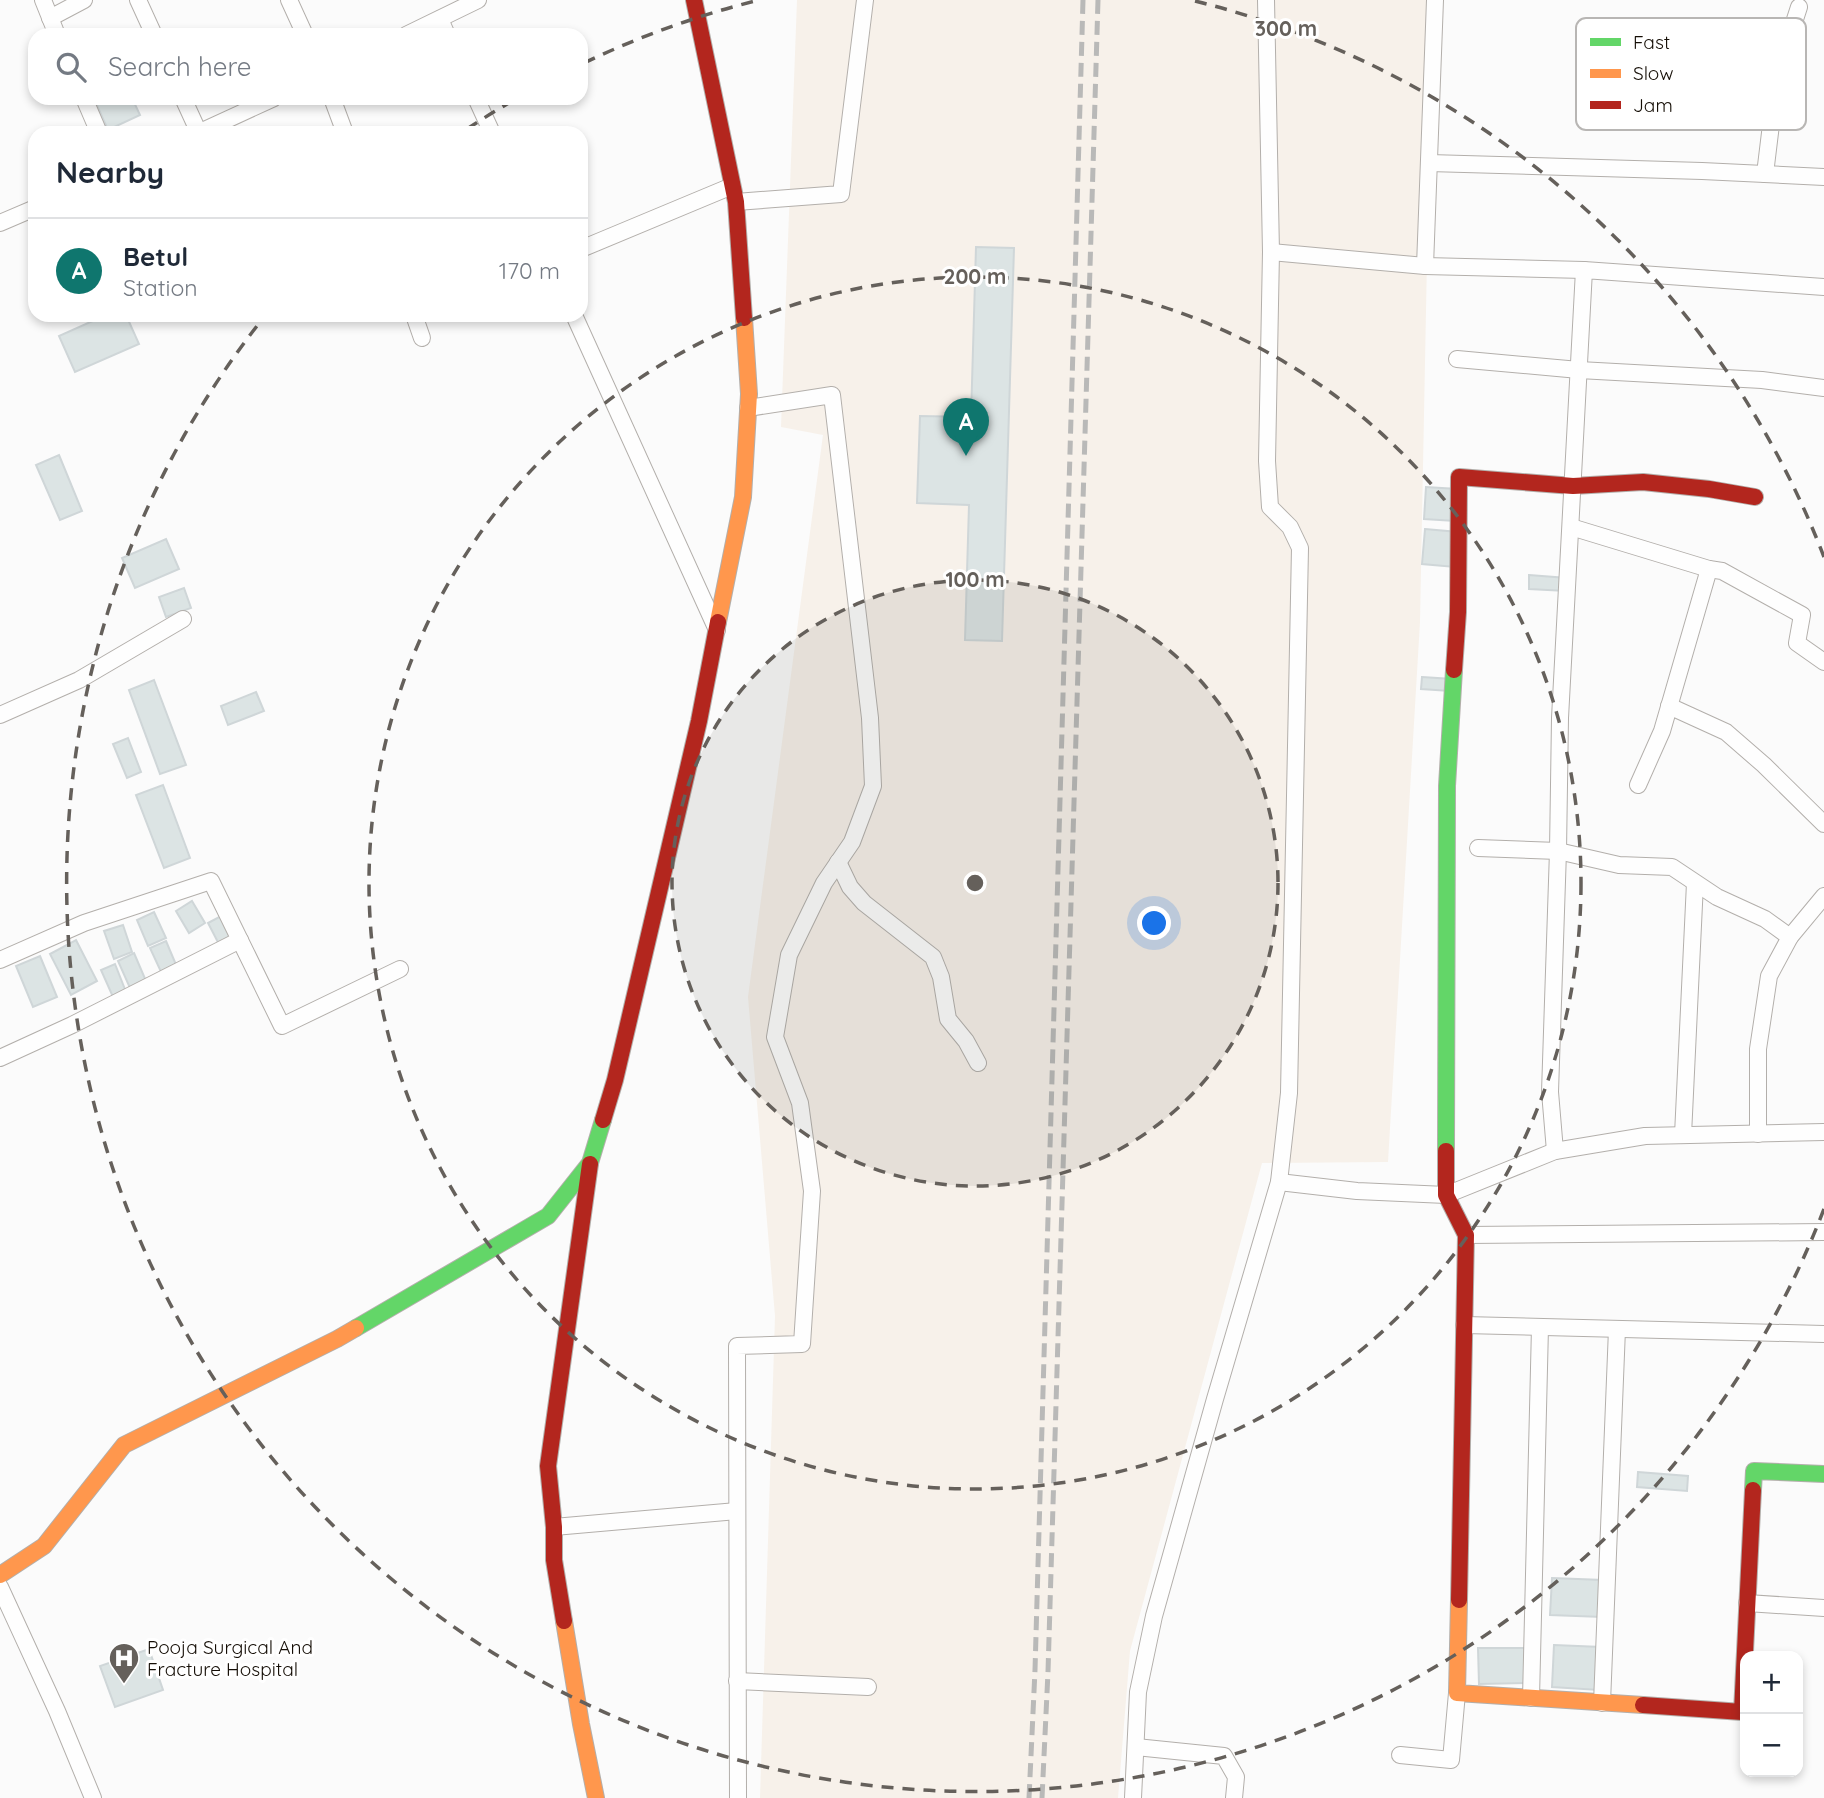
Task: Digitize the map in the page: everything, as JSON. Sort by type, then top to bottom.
[{"type":"street","points":[[43,0],[54,28]]},
{"type":"street","points":[[50,18],[84,0]]},
{"type":"street","points":[[138,0],[151,28]]},
{"type":"street","points":[[289,0],[302,28]]},
{"type":"street","points":[[421,28],[478,0]]},
{"type":"street","points":[[596,1798],[554,1560],[554,1527],[548,1466],[590,1163],[615,1080],[699,720],[743,497],[749,394],[734,194],[694,0]]},
{"type":"street","points":[[588,246],[734,194],[841,194],[865,0]]},
{"type":"street","points":[[1133,1798],[1138,1692],[1154,1616],[1279,1182],[1289,1093],[1300,548],[1290,527],[1270,507],[1267,461],[1271,252],[1266,0]]},
{"type":"street","points":[[1425,266],[1435,0]]},
{"type":"street","points":[[1795,18],[1799,7]]},
{"type":"street","points":[[440,19],[444,28]]},
{"type":"street","points":[[87,105],[96,126]]},
{"type":"street","points":[[186,105],[195,126]]},
{"type":"street","points":[[213,126],[259,105]]},
{"type":"street","points":[[335,105],[342,126]]},
{"type":"street","points":[[479,105],[489,126]]},
{"type":"street","points":[[1765,174],[1770,130]]},
{"type":"street","points":[[1429,163],[1824,177]]},
{"type":"street","points":[[0,223],[28,211]]},
{"type":"street","points":[[1271,252],[1425,266],[1584,270],[1824,287]]},
{"type":"street","points":[[1555,1151],[1550,1092],[1560,718],[1584,270]]},
{"type":"street","points":[[416,322],[422,338]]},
{"type":"street","points":[[577,322],[717,630]]},
{"type":"street","points":[[1457,359],[1579,370],[1762,380],[1824,388]]},
{"type":"street","points":[[738,1798],[737,1346],[802,1345],[812,1191],[800,1103],[775,1037],[789,955],[824,883],[852,842],[873,786],[870,718],[832,395],[748,408]]},
{"type":"street","points":[[1400,1755],[1451,1760],[1457,1693],[1466,1235],[1447,1195],[1447,786],[1458,612],[1459,477],[1573,486],[1643,482],[1755,497]]},
{"type":"street","points":[[1571,527],[1722,571],[1801,615],[1797,643],[1824,662]]},
{"type":"street","points":[[1638,786],[1662,731],[1709,569]]},
{"type":"street","points":[[0,715],[79,680],[183,619]]},
{"type":"street","points":[[1668,706],[1726,732],[1824,824]]},
{"type":"street","points":[[1478,848],[1558,851],[1619,865],[1672,867],[1717,897],[1765,919],[1790,937]]},
{"type":"street","points":[[838,862],[850,887],[864,903],[933,957],[941,977],[948,1019],[966,1041],[978,1063]]},
{"type":"street","points":[[0,960],[84,923],[211,881],[282,1026],[400,969]]},
{"type":"street","points":[[1683,1135],[1695,883]]},
{"type":"street","points":[[1758,1134],[1758,1049],[1769,976],[1790,937],[1824,896]]},
{"type":"street","points":[[0,1058],[72,1025],[240,940]]},
{"type":"street","points":[[1279,1182],[1357,1191],[1447,1195],[1555,1151],[1645,1136],[1824,1132]]},
{"type":"street","points":[[0,1575],[44,1546],[124,1446],[337,1339],[548,1216],[590,1163]]},
{"type":"street","points":[[1466,1235],[1824,1232]]},
{"type":"street","points":[[1464,1325],[1824,1334]]},
{"type":"street","points":[[1531,1698],[1540,1326]]},
{"type":"street","points":[[1602,1703],[1617,1329]]},
{"type":"street","points":[[1457,1693],[1742,1712],[1754,1471],[1824,1474]]},
{"type":"street","points":[[554,1527],[737,1511]]},
{"type":"street","points":[[0,1587],[57,1711],[93,1798]]},
{"type":"street","points":[[1747,1603],[1824,1608]]},
{"type":"street","points":[[737,1681],[869,1687]]},
{"type":"street","points":[[1136,1747],[1224,1756],[1236,1777],[1234,1798]]},
{"type":"shaded area","points":[[797,0],[1432,0],[1420,622],[1388,1162],[1262,1163],[1130,1651],[1118,1798],[760,1798],[775,1316],[748,997],[823,435],[781,427]]},
{"type":"building","points":[[97,105],[135,105],[140,115],[117,126],[106,126]]},
{"type":"building","points":[[976,247],[1014,248],[1002,641],[965,640],[969,505],[917,503],[920,416],[971,417]]},
{"type":"building","points":[[90,322],[129,322],[139,344],[75,372],[59,336]]},
{"type":"building","points":[[59,455],[82,511],[60,520],[36,465]]},
{"type":"building","points":[[1426,487],[1457,489],[1455,521],[1424,519]]},
{"type":"building","points":[[1425,529],[1458,532],[1455,567],[1422,564]]},
{"type":"building","points":[[166,539],[179,569],[135,588],[122,558]]},
{"type":"building","points":[[1529,575],[1567,578],[1566,591],[1529,589]]},
{"type":"building","points":[[184,588],[191,608],[166,617],[159,597]]},
{"type":"building","points":[[1422,677],[1452,679],[1450,691],[1421,689]]},
{"type":"building","points":[[154,680],[186,765],[160,774],[129,690]]},
{"type":"building","points":[[256,692],[264,711],[228,725],[221,706]]},
{"type":"building","points":[[128,738],[141,772],[127,778],[113,744]]},
{"type":"building","points":[[163,785],[190,858],[164,868],[136,795]]},
{"type":"building","points":[[192,901],[205,923],[189,933],[176,911]]},
{"type":"building","points":[[154,912],[166,938],[148,946],[137,920]]},
{"type":"building","points":[[221,916],[235,940],[221,948],[208,923]]},
{"type":"building","points":[[123,925],[132,952],[114,959],[104,931]]},
{"type":"building","points":[[76,940],[97,981],[71,995],[50,954]]},
{"type":"building","points":[[166,941],[177,967],[162,974],[150,948]]},
{"type":"building","points":[[134,953],[146,981],[130,988],[118,961]]},
{"type":"building","points":[[40,956],[57,997],[33,1007],[16,966]]},
{"type":"building","points":[[115,964],[126,992],[113,997],[101,970]]},
{"type":"building","points":[[1638,1472],[1688,1476],[1687,1491],[1637,1487]]},
{"type":"building","points":[[1552,1578],[1603,1580],[1602,1617],[1550,1615]]},
{"type":"building","points":[[1554,1645],[1601,1647],[1599,1690],[1552,1687]]},
{"type":"building","points":[[1478,1648],[1529,1648],[1529,1683],[1479,1684]]},
{"type":"building","points":[[149,1649],[163,1690],[115,1707],[100,1666]]},
{"type":"railway","points":[[1029,1798],[1035,1670],[1083,0]]},
{"type":"railway","points":[[1042,1798],[1098,0]]},
{"type":"traffic: fast","points":[[1446,1151],[1447,786],[1454,670]]},
{"type":"traffic: fast","points":[[356,1328],[548,1216],[590,1163],[603,1120]]},
{"type":"traffic: fast","points":[[1753,1490],[1754,1471],[1824,1474]]},
{"type":"traffic: slow","points":[[718,622],[743,497],[749,394],[744,318]]},
{"type":"traffic: slow","points":[[0,1575],[44,1546],[124,1445],[356,1328]]},
{"type":"traffic: slow","points":[[1459,1600],[1457,1693],[1643,1705]]},
{"type":"traffic: slow","points":[[564,1621],[596,1798]]},
{"type":"traffic: jam","points":[[694,0],[736,202],[744,318]]},
{"type":"traffic: jam","points":[[1454,670],[1458,612],[1459,477],[1573,486],[1643,482],[1755,497]]},
{"type":"traffic: jam","points":[[603,1120],[615,1080],[699,721],[718,622]]},
{"type":"traffic: jam","points":[[1446,1151],[1446,1195],[1466,1235],[1459,1600]]},
{"type":"traffic: jam","points":[[564,1621],[554,1560],[554,1527],[548,1466],[590,1164]]},
{"type":"traffic: jam","points":[[1643,1705],[1742,1712],[1753,1490]]},
{"type":"place","name":"Betul","points":[[966,456]]},
{"type":"place","name":"Pooja Surgical And Fracture Hospital","points":[[124,1685]]}]
